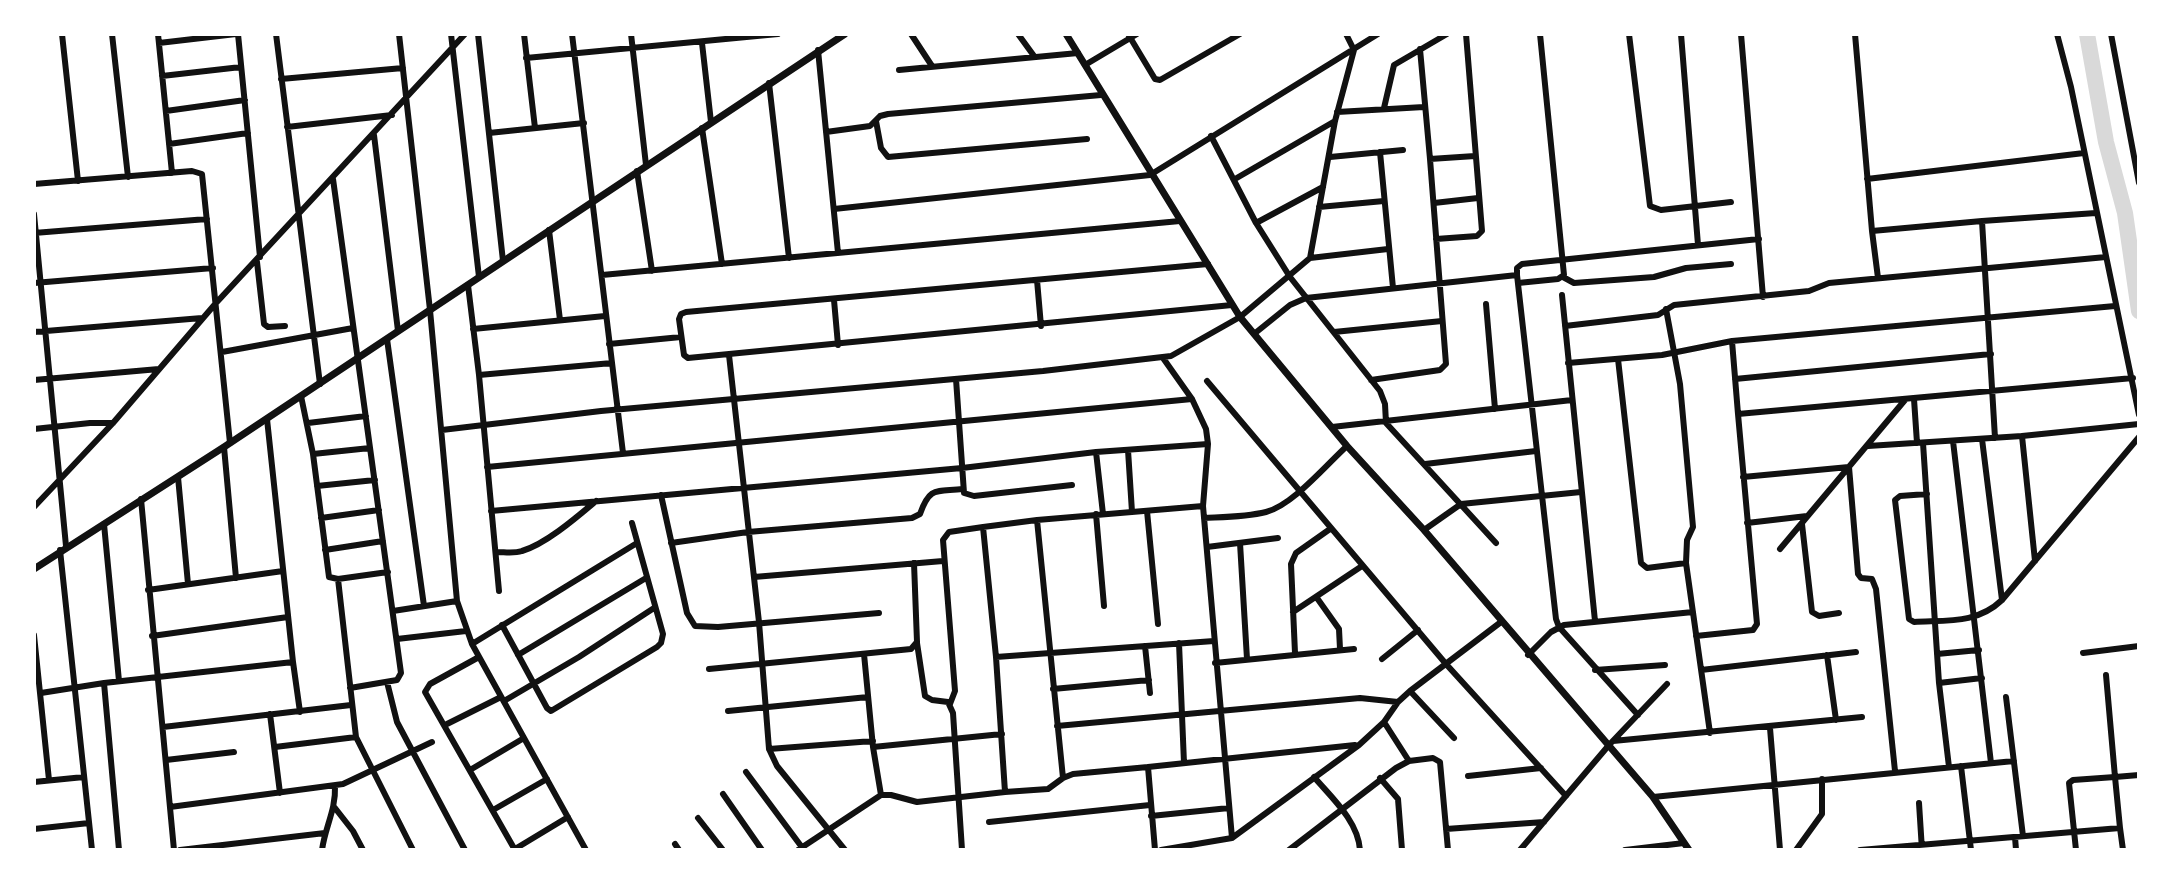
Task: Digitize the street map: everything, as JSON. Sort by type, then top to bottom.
[{"type":"street","points":[[62,34],[78,181]]},
{"type":"street","points":[[112,34],[128,177]]},
{"type":"street","points":[[158,34],[172,173]]},
{"type":"street","points":[[159,43],[237,34],[264,326],[285,326]]},
{"type":"street","points":[[276,34],[320,384]]},
{"type":"street","points":[[399,34],[430,310],[457,601],[472,644],[586,850]]},
{"type":"street","points":[[451,34],[479,277]]},
{"type":"street","points":[[34,507],[113,423],[216,303],[465,34]]},
{"type":"street","points":[[478,34],[503,261]]},
{"type":"street","points":[[524,34],[535,128]]},
{"type":"street","points":[[572,34],[623,453]]},
{"type":"street","points":[[631,34],[646,165]]},
{"type":"street","points":[[526,58],[778,34]]},
{"type":"street","points":[[34,569],[267,419],[845,34]]},
{"type":"street","points":[[911,34],[932,66]]},
{"type":"street","points":[[1018,34],[1034,56]]},
{"type":"street","points":[[1066,34],[1240,317],[1528,655],[1611,743],[1653,797],[1686,847]]},
{"type":"street","points":[[1085,65],[1131,35],[1155,79],[1160,80],[1240,34]]},
{"type":"street","points":[[442,430],[619,409],[1043,371],[1112,361],[1163,358],[1182,351],[1240,317],[1310,258],[1335,121],[1354,50],[1346,34]]},
{"type":"street","points":[[834,209],[1150,175],[1378,34]]},
{"type":"street","points":[[1384,108],[1394,65],[1447,34]]},
{"type":"street","points":[[1436,239],[1479,235],[1482,227],[1466,34]]},
{"type":"street","points":[[1540,34],[1563,277]]},
{"type":"street","points":[[1629,34],[1650,206],[1661,210],[1731,202]]},
{"type":"street","points":[[1681,34],[1698,245]]},
{"type":"street","points":[[1741,34],[1763,297]]},
{"type":"street","points":[[1855,34],[1878,278]]},
{"type":"street","points":[[2057,34],[2139,415]]},
{"type":"street","points":[[2111,34],[2139,183]]},
{"type":"street","points":[[702,43],[711,122]]},
{"type":"street","points":[[1371,380],[1443,369],[1446,364],[1420,49]]},
{"type":"street","points":[[818,50],[838,253]]},
{"type":"street","points":[[899,70],[1078,53]]},
{"type":"street","points":[[162,76],[241,67]]},
{"type":"street","points":[[281,79],[403,68]]},
{"type":"street","points":[[769,83],[789,258]]},
{"type":"street","points":[[826,132],[867,127],[880,116],[888,114],[1101,95]]},
{"type":"street","points":[[166,111],[245,100]]},
{"type":"street","points":[[1337,112],[1424,107]]},
{"type":"street","points":[[287,127],[392,115]]},
{"type":"street","points":[[876,121],[881,148],[888,157],[1087,139]]},
{"type":"street","points":[[1235,179],[1335,121]]},
{"type":"street","points":[[489,133],[584,123]]},
{"type":"street","points":[[702,128],[722,264]]},
{"type":"street","points":[[169,144],[248,133]]},
{"type":"street","points":[[374,135],[398,331]]},
{"type":"street","points":[[1211,136],[1256,223],[1290,277],[1384,400],[1386,423],[1496,543]]},
{"type":"street","points":[[1330,157],[1403,150]]},
{"type":"street","points":[[1380,152],[1393,288]]},
{"type":"street","points":[[1867,179],[2084,153]]},
{"type":"street","points":[[1430,159],[1475,156]]},
{"type":"street","points":[[34,184],[196,171],[202,174],[222,352],[236,578]]},
{"type":"street","points":[[637,171],[652,271]]},
{"type":"street","points":[[333,179],[400,676],[397,680],[350,688]]},
{"type":"street","points":[[1256,223],[1323,187]]},
{"type":"street","points":[[1434,203],[1478,198]]},
{"type":"street","points":[[1319,207],[1384,201]]},
{"type":"street","points":[[1872,231],[2096,213]]},
{"type":"street","points":[[34,214],[37,282],[56,427],[63,548],[92,850]]},
{"type":"street","points":[[35,233],[207,219]]},
{"type":"street","points":[[602,275],[1180,221]]},
{"type":"street","points":[[1982,221],[1995,438]]},
{"type":"street","points":[[549,230],[560,320]]},
{"type":"street","points":[[1638,715],[1559,627],[1555,614],[1517,268],[1521,264],[1562,259],[1759,239]]},
{"type":"street","points":[[1310,258],[1388,249]]},
{"type":"street","points":[[1565,326],[1658,315],[1674,305],[1814,290],[1823,284],[2106,257]]},
{"type":"street","points":[[1208,264],[686,312],[679,316],[681,337],[686,358],[1041,326],[1232,305]]},
{"type":"street","points":[[1254,334],[1290,305],[1306,298],[1440,282],[1563,277],[1574,283],[1654,277],[1686,268],[1731,264]]},
{"type":"street","points":[[37,282],[213,268]]},
{"type":"street","points":[[1037,280],[1041,326]]},
{"type":"street","points":[[468,285],[499,591]]},
{"type":"street","points":[[1562,295],[1595,621]]},
{"type":"street","points":[[834,300],[838,345]]},
{"type":"street","points":[[1486,304],[1495,409]]},
{"type":"street","points":[[1568,363],[1673,353],[1732,341],[2115,306]]},
{"type":"street","points":[[1666,309],[1680,384],[1693,527],[1686,545],[1686,563],[1710,733]]},
{"type":"street","points":[[473,329],[605,316]]},
{"type":"street","points":[[34,332],[203,318]]},
{"type":"street","points":[[1334,332],[1442,321]]},
{"type":"street","points":[[222,352],[353,328]]},
{"type":"street","points":[[609,344],[681,337]]},
{"type":"street","points":[[387,339],[424,606]]},
{"type":"street","points":[[1696,636],[1757,627],[1732,341]]},
{"type":"street","points":[[1735,379],[1991,354]]},
{"type":"street","points":[[729,355],[759,622],[769,749],[777,766],[845,850]]},
{"type":"street","points":[[1163,358],[1203,419],[1208,444],[1203,506],[1232,838]]},
{"type":"street","points":[[2128,360],[2138,358]]},
{"type":"street","points":[[1618,359],[1641,563],[1647,568],[1686,563]]},
{"type":"street","points":[[479,375],[612,363]]},
{"type":"street","points":[[34,380],[159,369]]},
{"type":"street","points":[[1738,414],[2133,378]]},
{"type":"street","points":[[956,379],[964,493],[974,496],[1072,485]]},
{"type":"street","points":[[1207,381],[1446,664],[1566,796]]},
{"type":"street","points":[[301,396],[313,454],[329,577],[338,579],[388,572]]},
{"type":"street","points":[[487,467],[1192,399]]},
{"type":"street","points":[[1914,399],[1927,494],[1939,683],[1949,767]]},
{"type":"street","points":[[1332,427],[1572,400]]},
{"type":"street","points":[[1780,549],[1905,400]]},
{"type":"street","points":[[308,423],[366,416]]},
{"type":"street","points":[[267,419],[300,712]]},
{"type":"street","points":[[34,429],[113,423]]},
{"type":"street","points":[[1868,446],[2022,436],[2139,424]]},
{"type":"street","points":[[2022,436],[2035,561]]},
{"type":"street","points":[[1927,494],[1900,496],[1895,503],[1909,619],[1914,622],[1975,617],[2002,600],[2139,437]]},
{"type":"street","points":[[1982,439],[2002,600]]},
{"type":"street","points":[[1953,441],[1991,763]]},
{"type":"street","points":[[491,511],[962,468],[1096,452],[1208,444]]},
{"type":"street","points":[[1204,518],[1266,512],[1284,503],[1347,446]]},
{"type":"street","points":[[313,454],[370,448]]},
{"type":"street","points":[[1128,450],[1132,512]]},
{"type":"street","points":[[1424,464],[1536,451]]},
{"type":"street","points":[[1096,452],[1104,606]]},
{"type":"street","points":[[1743,477],[1849,467]]},
{"type":"street","points":[[1849,467],[1858,574],[1861,578],[1872,579],[1876,589],[1895,771]]},
{"type":"street","points":[[178,477],[188,584]]},
{"type":"street","points":[[317,486],[375,480]]},
{"type":"street","points":[[671,543],[748,532],[912,518],[920,514],[926,497],[931,493],[963,489]]},
{"type":"street","points":[[1424,530],[1461,504],[1581,492]]},
{"type":"street","points":[[661,495],[691,623],[709,627],[879,613]]},
{"type":"street","points":[[141,499],[152,636],[177,850],[325,833]]},
{"type":"street","points":[[496,552],[513,553],[530,548],[596,501]]},
{"type":"street","points":[[962,850],[956,740],[950,704],[955,691],[942,544],[946,534],[1037,520],[1203,506]]},
{"type":"street","points":[[321,518],[379,510]]},
{"type":"street","points":[[1147,511],[1158,624]]},
{"type":"street","points":[[1747,523],[1808,516]]},
{"type":"street","points":[[1037,520],[1063,778]]},
{"type":"street","points":[[502,625],[547,708],[554,711],[657,647],[663,639],[632,523]]},
{"type":"street","points":[[104,524],[119,681]]},
{"type":"street","points":[[1802,524],[1812,612],[1819,616],[1839,613]]},
{"type":"street","points":[[983,527],[1005,792]]},
{"type":"street","points":[[1295,653],[1290,574],[1293,558],[1330,529]]},
{"type":"street","points":[[1207,547],[1278,538]]},
{"type":"street","points":[[325,550],[383,541]]},
{"type":"street","points":[[472,644],[637,543]]},
{"type":"street","points":[[1240,543],[1247,659]]},
{"type":"street","points":[[754,577],[943,561]]},
{"type":"street","points":[[914,563],[917,642],[925,696],[950,704]]},
{"type":"street","points":[[1293,612],[1362,566]]},
{"type":"street","points":[[148,590],[283,571]]},
{"type":"street","points":[[518,655],[646,578]]},
{"type":"street","points":[[338,579],[356,737],[413,850]]},
{"type":"street","points":[[1317,598],[1339,629],[1340,649]]},
{"type":"street","points":[[393,611],[457,601]]},
{"type":"street","points":[[445,725],[533,684],[654,608]]},
{"type":"street","points":[[1528,655],[1559,627],[1693,612]]},
{"type":"street","points":[[152,636],[288,617]]},
{"type":"street","points":[[1161,850],[1204,847],[1232,838],[1359,745],[1410,691],[1501,622]]},
{"type":"street","points":[[1382,659],[1418,630]]},
{"type":"street","points":[[397,639],[466,631]]},
{"type":"street","points":[[34,635],[49,780]]},
{"type":"street","points":[[996,657],[1214,641]]},
{"type":"street","points":[[709,669],[911,649],[917,642]]},
{"type":"street","points":[[1179,643],[1184,763]]},
{"type":"street","points":[[1145,646],[1150,693]]},
{"type":"street","points":[[2083,653],[2139,646]]},
{"type":"street","points":[[1215,663],[1354,649]]},
{"type":"street","points":[[1937,654],[1979,650]]},
{"type":"street","points":[[1701,670],[1856,652]]},
{"type":"street","points":[[864,654],[881,795]]},
{"type":"street","points":[[1827,655],[1836,720]]},
{"type":"street","points":[[479,657],[426,687],[425,692],[515,849],[568,817]]},
{"type":"street","points":[[41,693],[293,662]]},
{"type":"street","points":[[1595,670],[1665,665]]},
{"type":"street","points":[[2106,675],[2123,850]]},
{"type":"street","points":[[1939,683],[1982,678]]},
{"type":"street","points":[[1053,689],[1149,680]]},
{"type":"street","points":[[387,682],[394,714],[465,850]]},
{"type":"street","points":[[104,683],[119,850]]},
{"type":"street","points":[[1520,850],[1611,743],[1667,684]]},
{"type":"street","points":[[1410,691],[1454,738]]},
{"type":"street","points":[[728,711],[868,697]]},
{"type":"street","points":[[2006,697],[2019,837],[2016,850]]},
{"type":"street","points":[[1057,726],[1360,698],[1398,702]]},
{"type":"street","points":[[163,727],[351,705]]},
{"type":"street","points":[[270,714],[280,793]]},
{"type":"street","points":[[1611,743],[1862,717]]},
{"type":"street","points":[[1384,722],[1409,761]]},
{"type":"street","points":[[1770,728],[1780,850]]},
{"type":"street","points":[[769,749],[956,740],[1002,734]]},
{"type":"street","points":[[275,747],[356,737]]},
{"type":"street","points":[[470,770],[524,738]]},
{"type":"street","points":[[170,807],[335,786],[350,782],[432,742]]},
{"type":"street","points":[[746,772],[801,849],[881,795],[917,802],[1048,789],[1073,774],[1359,745]]},
{"type":"street","points":[[166,760],[234,752]]},
{"type":"street","points":[[1289,850],[1380,778],[1409,761],[1433,758],[1439,760],[1448,850]]},
{"type":"street","points":[[1653,797],[2014,761]]},
{"type":"street","points":[[1961,766],[1971,850]]},
{"type":"street","points":[[1148,767],[1155,850]]},
{"type":"street","points":[[1468,776],[1541,768]]},
{"type":"street","points":[[2076,850],[2069,783],[2073,780],[2139,775]]},
{"type":"street","points":[[34,782],[84,777]]},
{"type":"street","points":[[1314,777],[1358,833],[1360,850]]},
{"type":"street","points":[[1380,778],[1398,799],[1402,850]]},
{"type":"street","points":[[493,810],[547,779]]},
{"type":"street","points":[[1796,850],[1822,814],[1822,779]]},
{"type":"street","points":[[322,850],[335,808],[335,786]]},
{"type":"street","points":[[723,794],[762,850]]},
{"type":"street","points":[[1919,803],[1922,848]]},
{"type":"street","points":[[989,822],[1150,805]]},
{"type":"street","points":[[335,808],[363,850]]},
{"type":"street","points":[[1151,816],[1229,808]]},
{"type":"street","points":[[698,818],[723,850]]},
{"type":"street","points":[[1446,829],[1544,822]]},
{"type":"street","points":[[34,829],[89,823]]},
{"type":"street","points":[[1860,850],[1922,848],[2120,828]]},
{"type":"street","points":[[1625,850],[1686,847]]},
{"type":"waterway","points":[[2087,34],[2106,142],[2125,213],[2139,311]]}]
